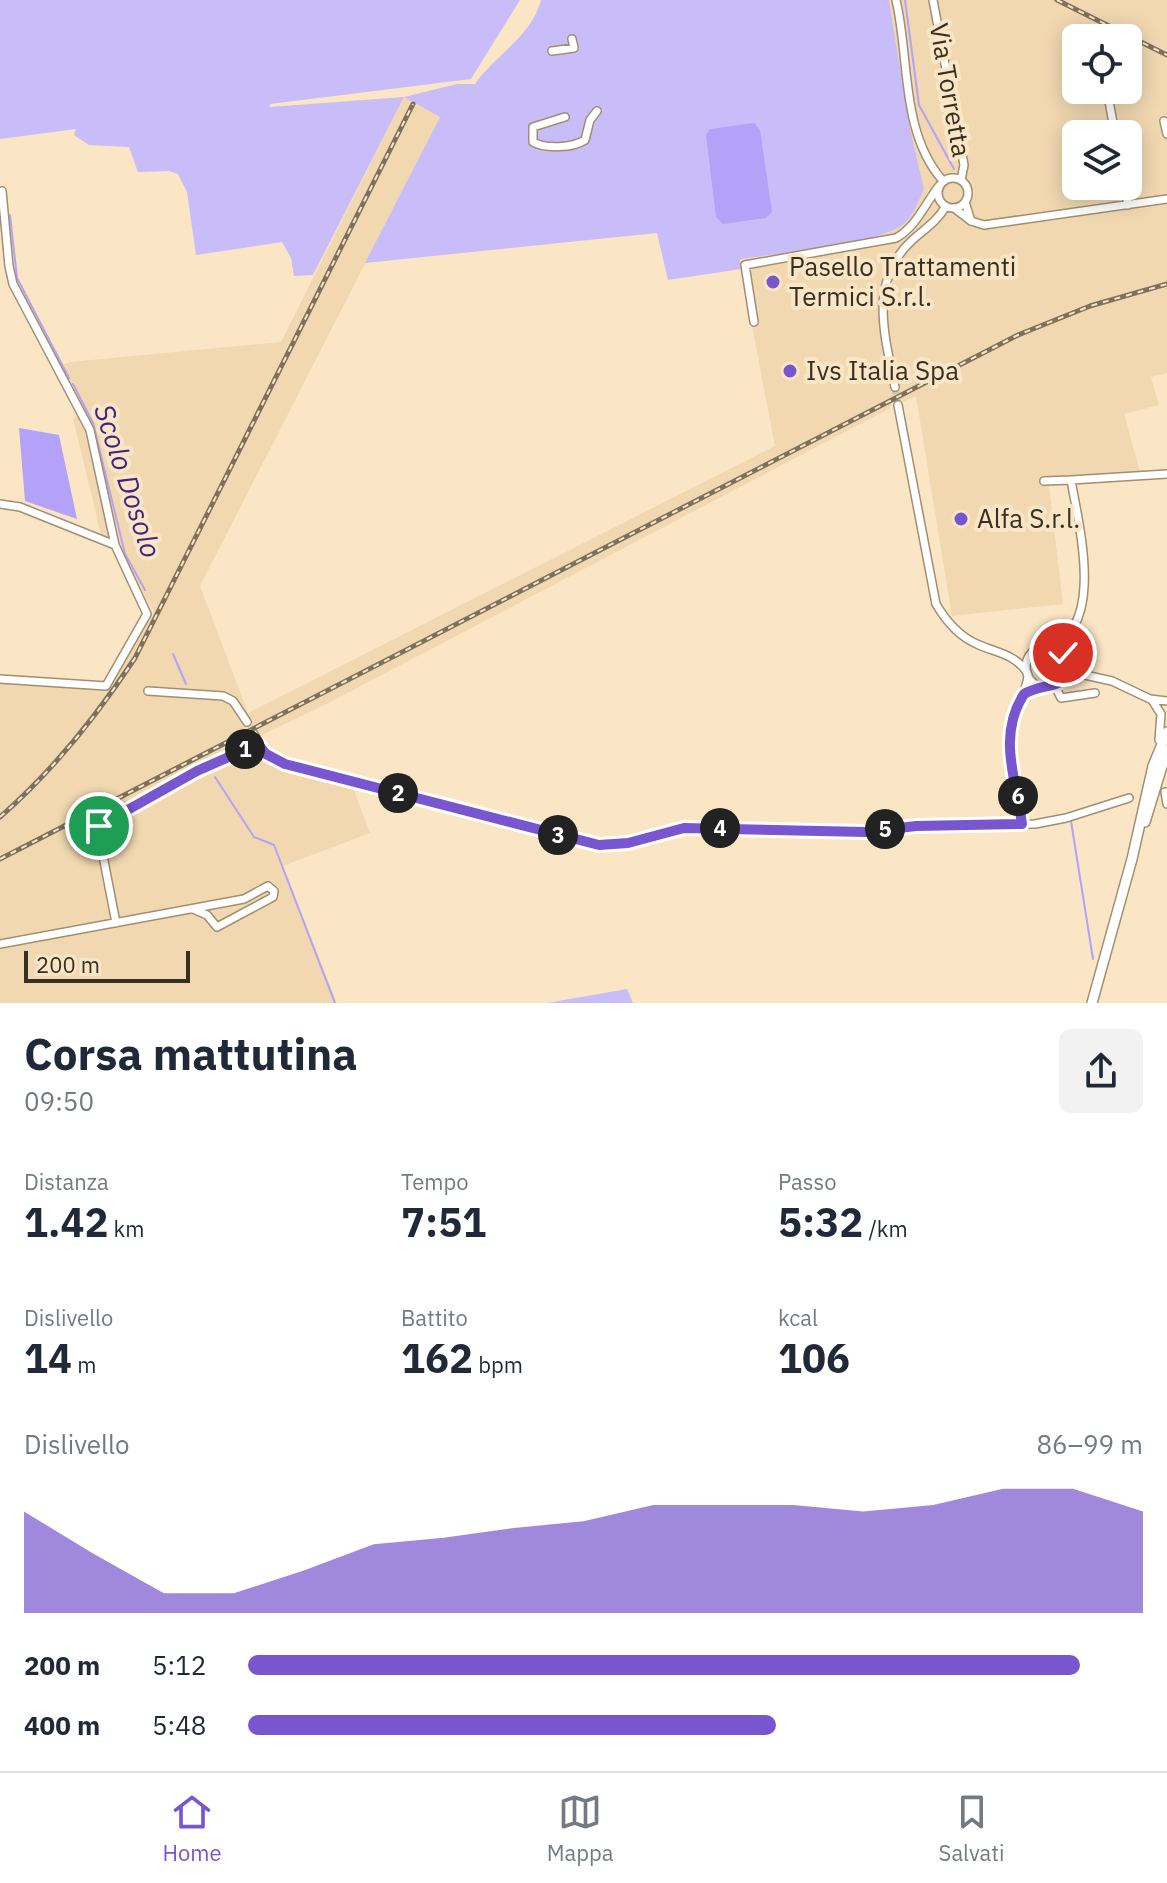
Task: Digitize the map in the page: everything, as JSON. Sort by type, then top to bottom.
[{"type":"main road","points":[[1132,859],[1150,778],[1167,732]]},
{"type":"main road","points":[[1092,1003],[1132,859],[1167,750]]},
{"type":"street","points":[[896,0],[916,130],[941,184],[947,205],[971,221],[984,225],[1167,199]]},
{"type":"street","name":"Via Torretta","points":[[933,0],[964,165],[961,180]]},
{"type":"street","points":[[552,51],[574,48],[572,39]]},
{"type":"street","points":[[565,117],[533,127],[533,142],[541,146],[578,145],[585,140],[590,120],[597,111]]},
{"type":"street","points":[[1164,121],[1167,134]]},
{"type":"street","points":[[941,184],[953,177],[961,180],[968,189],[965,201],[971,221]]},
{"type":"street","name":"Via Torretta","points":[[754,322],[745,265],[896,238],[912,226],[924,204],[941,184]]},
{"type":"street","points":[[0,679],[106,686],[147,614],[115,545],[90,430],[11,277],[2,191]]},
{"type":"street","points":[[1127,200],[1128,205]]},
{"type":"street","points":[[924,204],[947,205],[965,201]]},
{"type":"street","points":[[895,387],[883,322],[886,284],[902,252],[933,225],[947,205]]},
{"type":"street","points":[[898,405],[936,604],[952,627],[963,636],[1012,656],[1041,687]]},
{"type":"street","points":[[1044,481],[1167,474]]},
{"type":"street","points":[[1058,684],[1067,673],[1065,637],[1082,605],[1086,590],[1071,480]]},
{"type":"street","points":[[0,504],[20,507],[115,545]]},
{"type":"street","points":[[1012,656],[1048,646],[1065,637]]},
{"type":"street","points":[[1048,646],[1085,675],[1112,681],[1155,702],[1167,713]]},
{"type":"street","points":[[1022,824],[1008,734],[1012,715],[1024,694],[1027,662],[1035,650]]},
{"type":"street","points":[[1024,694],[1085,675]]},
{"type":"street","points":[[1058,684],[1061,698],[1095,693]]},
{"type":"street","points":[[148,691],[223,696],[233,701],[247,722]]},
{"type":"street","points":[[1155,702],[1167,703]]},
{"type":"street","points":[[1150,778],[1163,724],[1155,702]]},
{"type":"street","points":[[253,733],[266,754],[285,764],[599,845],[628,843],[684,828],[865,832],[916,826],[1056,821],[1129,798]]},
{"type":"street","points":[[116,923],[99,835],[101,824],[197,771],[258,744]]},
{"type":"street","points":[[1165,792],[1167,804]]},
{"type":"street","points":[[0,944],[244,899],[263,887],[274,891],[273,897],[217,927],[201,911],[193,909]]},
{"type":"shaded area","points":[[0,0],[520,0],[471,79],[270,104],[270,107],[404,97],[313,275],[294,276],[291,258],[282,242],[196,255],[187,192],[178,174],[169,171],[138,172],[129,147],[89,145],[74,135],[76,129],[0,139]]},
{"type":"shaded area","points":[[541,0],[889,0],[909,124],[924,189],[906,222],[894,230],[828,247],[740,259],[741,269],[668,280],[657,233],[365,263],[440,117],[404,97],[457,84],[475,84],[530,24]]},
{"type":"shaded area","points":[[889,0],[1167,0],[1167,373],[1151,377],[1159,405],[1124,414],[1140,472],[1048,477],[1063,604],[952,616],[916,396],[903,402],[901,398],[889,409],[330,702],[258,737],[256,732],[250,735],[265,758],[351,782],[370,833],[283,866],[337,1003],[0,1003],[0,675],[112,682],[154,612],[122,555],[102,539],[73,418],[83,410],[59,366],[70,362],[281,342],[404,97],[440,117],[200,586],[248,713],[775,446],[739,259],[863,240],[907,221],[924,189],[909,124]]},
{"type":"shaded area","points":[[754,123],[760,130],[772,212],[766,218],[723,224],[716,217],[706,135],[710,129]]},
{"type":"shaded area","points":[[19,428],[59,435],[77,519],[25,501]]},
{"type":"shaded area","points":[[627,989],[633,1003],[547,1003]]},
{"type":"waterway","points":[[905,0],[919,105],[954,169]]},
{"type":"waterway","name":"Scolo Dosolo","points":[[10,215],[17,278],[69,378]]},
{"type":"waterway","name":"Scolo Dosolo","points":[[73,384],[93,423],[125,554],[145,590]]},
{"type":"waterway","name":"Scolo Dosolo","points":[[173,654],[186,684]]},
{"type":"waterway","name":"Scolo Dosolo","points":[[215,777],[254,837],[274,845],[335,1003]]},
{"type":"waterway","points":[[1071,821],[1093,959]]},
{"type":"tunnel","points":[[895,387],[898,405]]},
{"type":"railway","points":[[1057,0],[1167,55]]},
{"type":"railway","points":[[0,817],[73,742],[135,658],[413,104]]},
{"type":"railway","points":[[0,859],[1018,335],[1090,306],[1167,284]]},
{"type":"place","name":"Pasello Trattamenti Termici S.r.l.","points":[[773,282]]},
{"type":"place","name":"Ivs Italia Spa","points":[[790,371]]},
{"type":"place","name":"Alfa S.r.l.","points":[[961,519]]},
{"type":"route","points":[[99,826],[197,771],[258,744],[273,760],[285,764],[599,845],[628,843],[684,828],[865,832],[916,826],[1022,824],[1008,744],[1010,723],[1024,694],[1041,687],[1053,687],[1062,681],[1068,666],[1063,653]]}]
